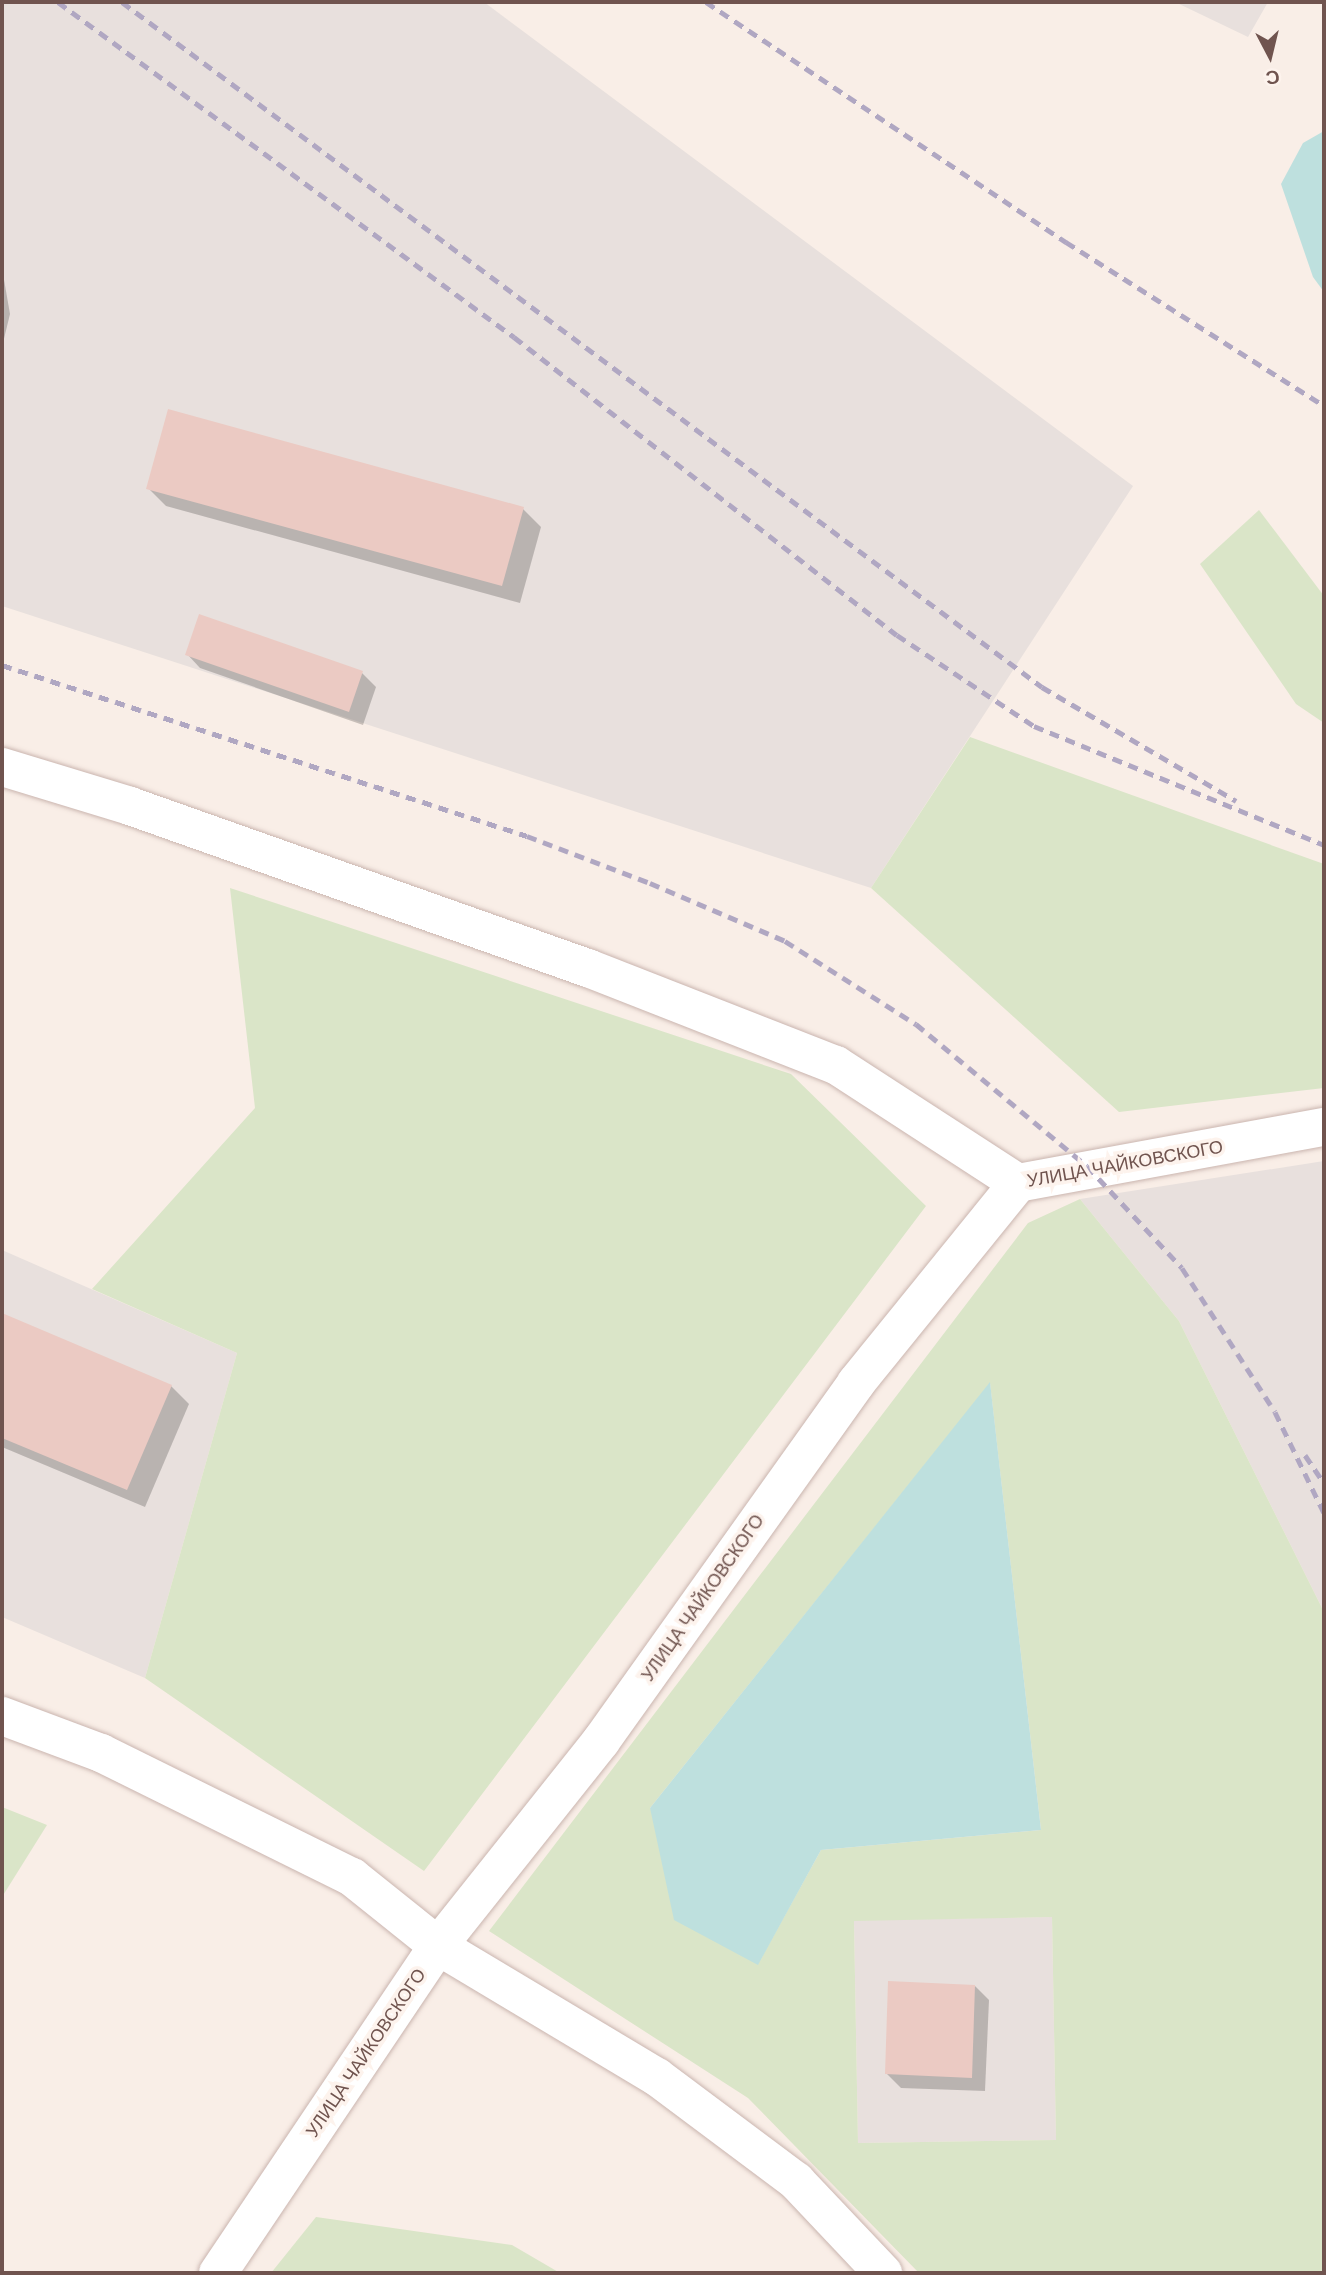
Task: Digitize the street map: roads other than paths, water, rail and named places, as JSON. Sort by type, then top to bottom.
[{"type":"street","points":[[2,767],[130,806],[588,968],[836,1065],[1018,1183]]},
{"type":"street","name":"УЛИЦА ЧАЙКОВСКОГО","points":[[218,2273],[438,1946],[601,1741],[856,1383],[1018,1183],[1324,1127]]},
{"type":"street","points":[[2,1716],[101,1753],[352,1877],[438,1946],[657,2077],[796,2180],[883,2273]]},
{"type":"water","points":[[1324,131],[1324,292],[1313,277],[1281,184],[1303,143]]},
{"type":"water","points":[[990,1382],[1041,1830],[821,1850],[758,1965],[674,1920],[650,1808]]},
{"type":"railway","points":[[58,2],[514,337],[897,635],[1034,726],[1324,845]]},
{"type":"railway","points":[[122,2],[1042,687],[1236,801]]},
{"type":"railway","points":[[706,2],[1066,242],[1324,406]]},
{"type":"railway","points":[[2,665],[527,836],[650,883],[785,941],[916,1024],[1087,1166],[1182,1268],[1275,1412],[1324,1513]]},
{"type":"railway","points":[[1305,1455],[1324,1483]]}]
